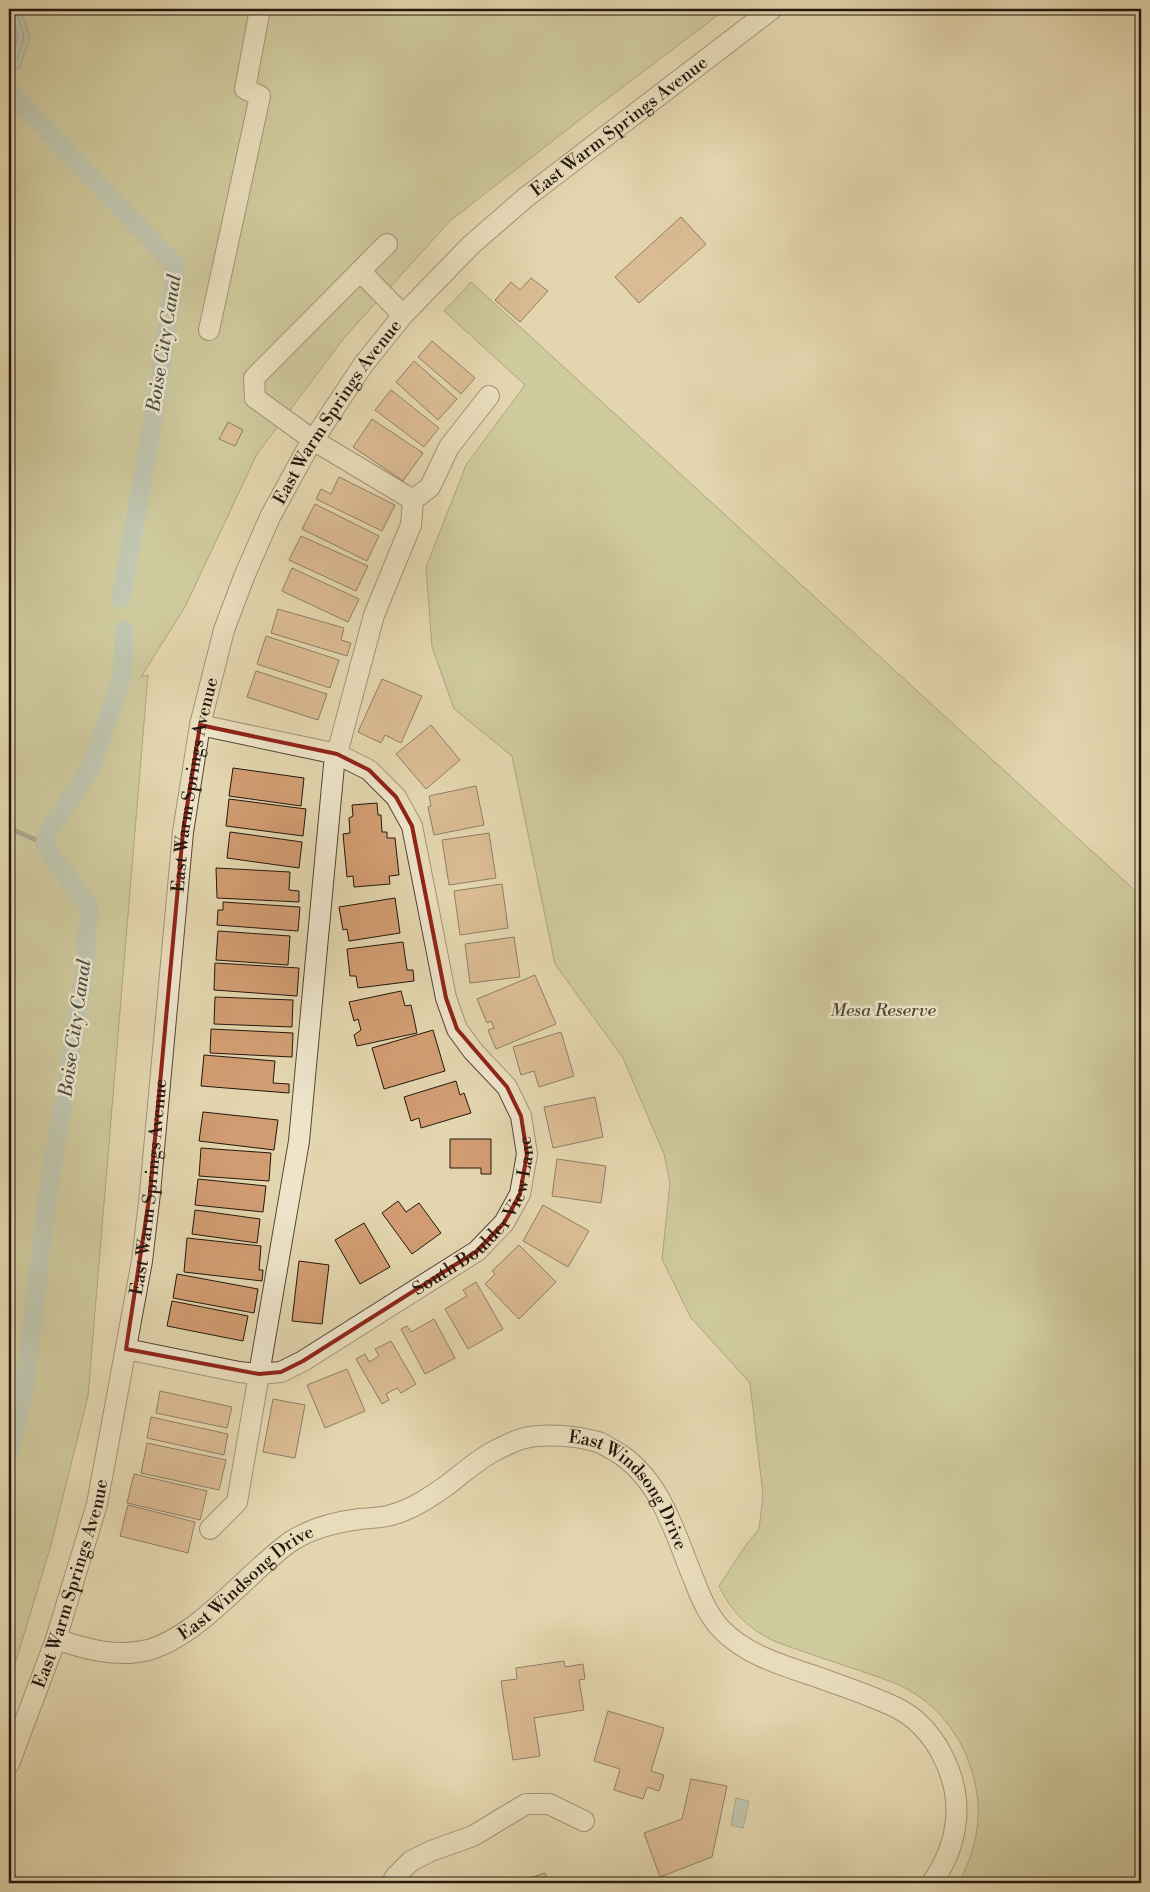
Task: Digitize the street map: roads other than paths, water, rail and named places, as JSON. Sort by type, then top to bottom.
[{"type":"street","points":[[209,330],[260,96],[245,89],[260,9]]},
{"type":"street","name":"East Warm Springs Avenue","points":[[9,1764],[56,1639],[97,1504],[142,1261],[183,832],[200,725],[224,630],[270,517],[313,440],[363,365],[403,315],[471,245],[525,198],[772,9]]},
{"type":"street","points":[[387,244],[254,378],[255,398],[313,440],[413,500]]},
{"type":"street","points":[[360,271],[403,315]]},
{"type":"street","points":[[210,1529],[237,1502],[299,1141],[336,754],[374,616],[411,525],[413,500],[430,487],[450,447],[489,396]]},
{"type":"street","name":"South Boulder View Lane","points":[[126,1349],[239,1372],[260,1374],[281,1372],[303,1361],[477,1251],[504,1223],[520,1194],[527,1154],[521,1116],[507,1087],[473,1051],[457,1028],[446,998],[412,826],[396,797],[369,770],[336,754],[200,725]]},
{"type":"street","name":"East Windsong Drive","points":[[56,1639],[82,1648],[102,1652],[145,1650],[168,1642],[189,1629],[292,1541],[322,1526],[392,1515],[427,1500],[494,1451],[525,1438],[562,1435],[600,1443],[627,1458],[646,1477],[661,1502],[706,1609],[719,1627],[738,1644],[782,1665],[865,1693],[900,1709],[924,1729],[939,1748],[950,1770],[956,1796],[957,1820],[951,1847],[944,1865],[932,1883]]},
{"type":"street","points":[[392,1883],[395,1877],[411,1861],[431,1851],[473,1836],[526,1804],[549,1804],[584,1821]]},
{"type":"water","points":[[9,9],[20,9],[30,37],[19,69],[9,64]]},
{"type":"water","points":[[736,1798],[749,1801],[743,1828],[731,1825]]},
{"type":"waterway","name":"Boise City Canal","points":[[9,91],[176,266],[155,410],[121,599]]},
{"type":"waterway","name":"Boise City Canal","points":[[9,1454],[24,1391],[48,1193],[84,975],[89,906],[54,860],[45,844],[48,832],[91,768],[123,674],[124,630]]},
{"type":"waterway","points":[[9,828],[45,844]]},
{"type":"park label","name":"Mesa Reserve","points":[[883,1010]]}]
